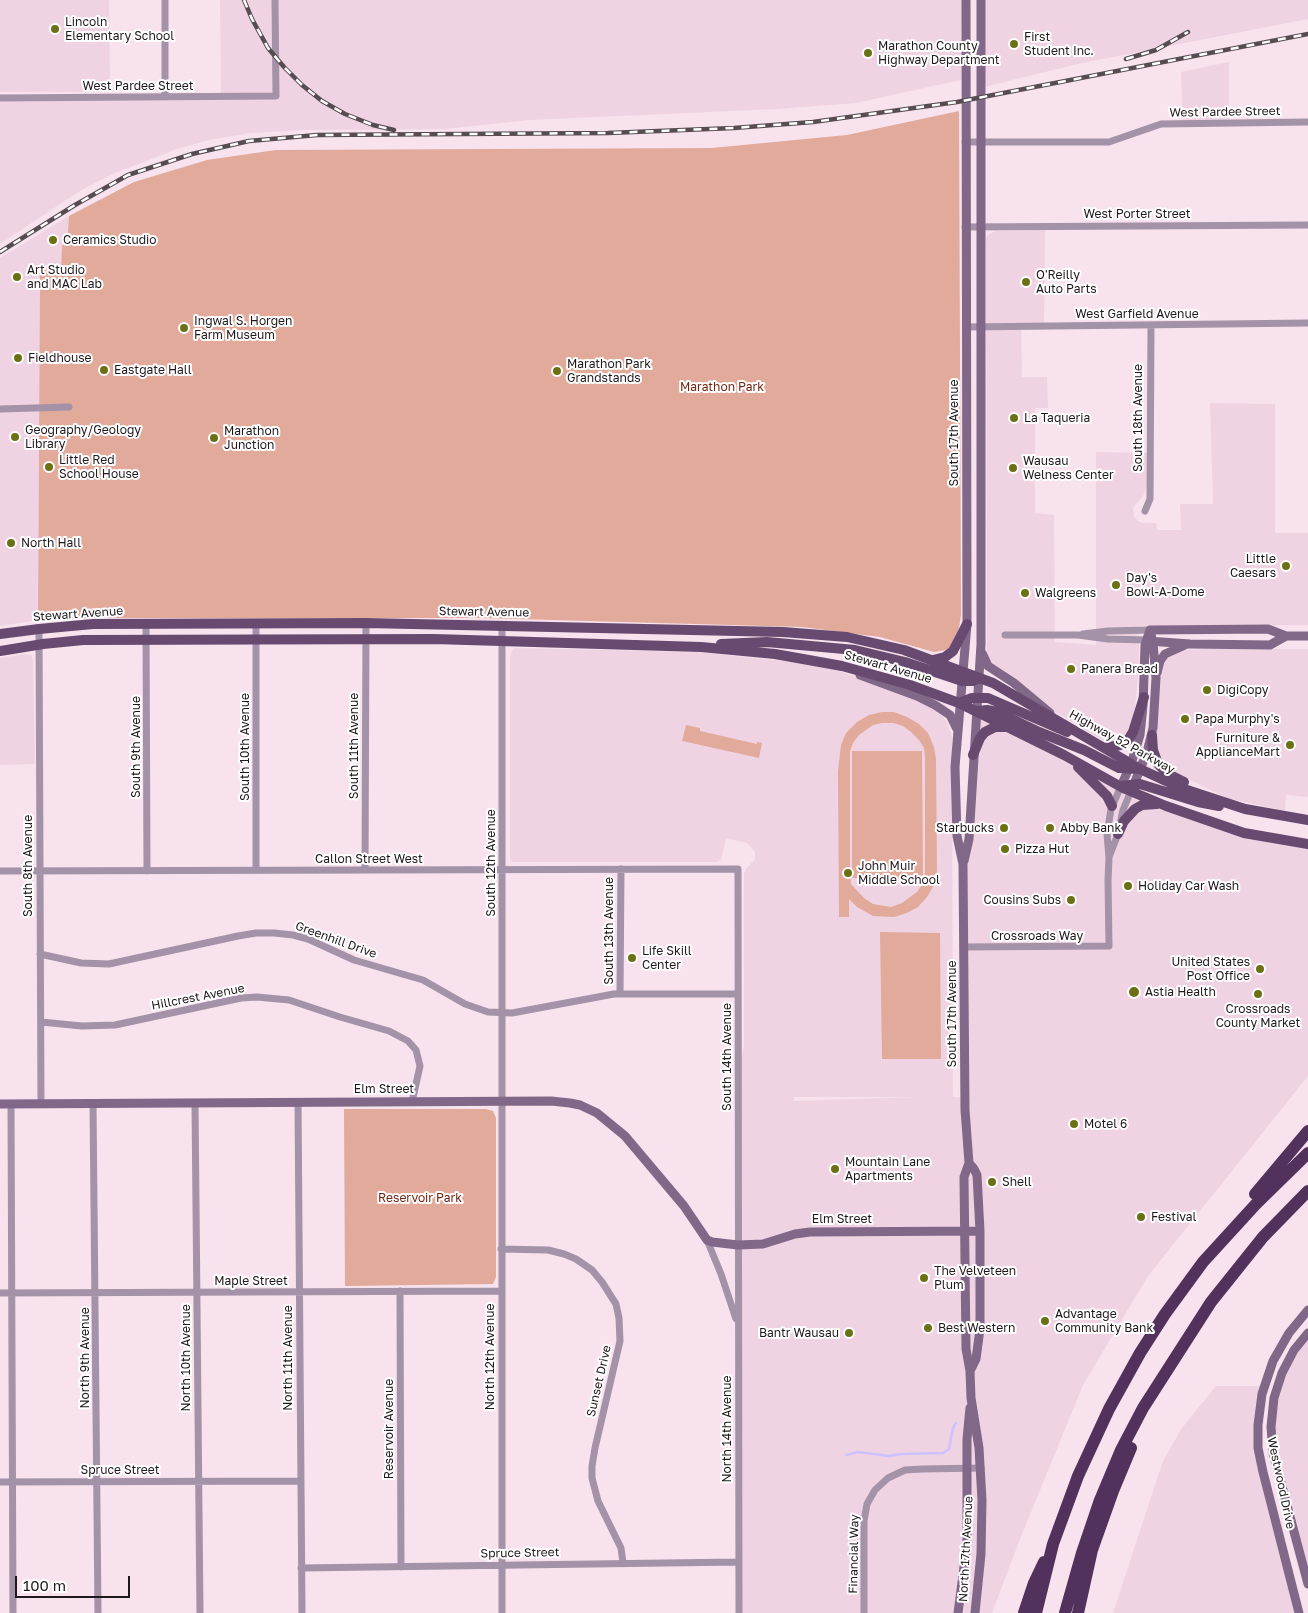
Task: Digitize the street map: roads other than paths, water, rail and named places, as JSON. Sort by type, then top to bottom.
[{"type":"highway","points":[[1036,1613],[1051,1552],[1081,1470],[1113,1401],[1154,1330],[1222,1233],[1308,1131]]},
{"type":"highway","points":[[1203,1262],[1256,1204],[1308,1153]]},
{"type":"highway","points":[[1065,1613],[1093,1518],[1106,1483],[1131,1429],[1204,1312],[1267,1233],[1308,1191]]},
{"type":"highway","points":[[1239,1267],[1308,1200]]},
{"type":"highway","points":[[1078,1613],[1092,1550],[1113,1491],[1157,1386]]},
{"type":"highway","points":[[1024,1613],[1036,1577],[1051,1552]]},
{"type":"main road","name":"South 17th Avenue","points":[[964,864],[957,836],[956,767],[966,624],[966,0]]},
{"type":"main road","name":"South 17th Avenue","points":[[966,1232],[964,1177],[969,1163],[965,1110],[964,864],[969,839],[981,644],[981,0]]},
{"type":"main road","name":"Stewart Avenue","points":[[0,634],[38,628],[86,624],[366,622],[816,634],[886,644],[934,660],[962,676]]},
{"type":"main road","points":[[934,660],[945,657],[953,651],[966,624]]},
{"type":"main road","points":[[1132,787],[1140,735],[1150,630],[1268,630],[1286,636],[1308,636]]},
{"type":"main road","points":[[1149,641],[1190,644],[1270,644],[1286,636]]},
{"type":"main road","name":"Stewart Avenue","points":[[0,651],[38,644],[83,640],[146,639],[502,640],[700,647],[774,654],[842,666],[910,685],[959,703]]},
{"type":"main road","points":[[1149,641],[1156,678]]},
{"type":"main road","points":[[700,647],[750,642],[855,650],[962,676]]},
{"type":"main road","points":[[981,644],[983,657],[988,666],[1029,694],[1061,723]]},
{"type":"main road","points":[[1121,786],[1134,767],[1148,752],[1152,735],[1156,678],[1159,664],[1165,654],[1190,644]]},
{"type":"main road","points":[[842,666],[935,705],[951,717],[958,731]]},
{"type":"main road","name":"Highway 52 Parkway","points":[[962,676],[979,678],[1003,688],[1134,767],[1181,788],[1261,813],[1308,820]]},
{"type":"main road","points":[[1105,748],[1120,745],[1128,740],[1133,732],[1144,697]]},
{"type":"main road","points":[[959,703],[978,698],[990,699],[1048,725],[1084,737]]},
{"type":"main road","points":[[959,703],[1064,755],[1121,786],[1132,787],[1142,784],[1204,804],[1239,807]]},
{"type":"main road","points":[[977,712],[985,710],[994,711],[1084,750],[1119,768],[1134,767]]},
{"type":"main road","points":[[973,755],[984,732],[995,727],[1010,728]]},
{"type":"main road","points":[[1152,735],[1155,756],[1158,764],[1164,770],[1172,776],[1208,793],[1219,801]]},
{"type":"main road","points":[[1064,755],[1102,790],[1109,798],[1112,806]]},
{"type":"main road","points":[[1132,787],[1158,804],[1210,823],[1244,833],[1308,844]]},
{"type":"main road","points":[[1118,834],[1124,821],[1135,809],[1142,805],[1158,804]]},
{"type":"main road","name":"Elm Street","points":[[0,1104],[552,1101],[570,1103],[580,1105],[597,1113],[625,1136],[684,1206],[707,1240],[716,1243],[738,1245],[763,1244],[795,1234],[810,1232],[980,1231]]},
{"type":"main road","name":"South 17th Avenue","points":[[969,1163],[976,1173],[980,1231]]},
{"type":"main road","name":"North 17th Avenue","points":[[970,1371],[976,1359],[980,1329],[980,1231]]},
{"type":"main road","name":"North 17th Avenue","points":[[966,1232],[967,1360],[970,1371],[971,1398],[981,1468],[982,1537],[975,1613]]},
{"type":"main road","name":"Westwood Drive","points":[[1299,1613],[1263,1472],[1258,1443],[1258,1425],[1262,1394],[1273,1360],[1288,1333],[1308,1310]]},
{"type":"main road","name":"Westwood Drive","points":[[1308,1333],[1294,1350],[1282,1373],[1274,1398],[1271,1442],[1308,1584]]},
{"type":"main road","name":"North 17th Avenue","points":[[958,1613],[966,1546],[967,1432],[971,1398]]},
{"type":"street","points":[[165,0],[165,97]]},
{"type":"street","name":"West Pardee Street","points":[[0,98],[276,96],[275,0]]},
{"type":"street","name":"West Pardee Street","points":[[965,142],[1108,142],[1160,124],[1308,122]]},
{"type":"street","name":"West Porter Street","points":[[966,227],[1308,225]]},
{"type":"street","name":"West Garfield Avenue","points":[[966,327],[1308,323]]},
{"type":"street","name":"South 18th Avenue","points":[[1146,511],[1150,499],[1151,325]]},
{"type":"street","points":[[0,409],[69,408]]},
{"type":"street","name":"South 11th Avenue","points":[[365,870],[366,622]]},
{"type":"street","name":"South 9th Avenue","points":[[146,623],[147,871]]},
{"type":"street","name":"South 10th Avenue","points":[[256,623],[256,870]]},
{"type":"street","name":"South 12th Avenue","points":[[502,625],[502,1102]]},
{"type":"street","name":"South 8th Avenue","points":[[38,628],[41,1104]]},
{"type":"street","points":[[1005,635],[1078,635],[1108,631],[1150,630]]},
{"type":"street","points":[[1078,635],[1149,641]]},
{"type":"street","points":[[1109,858],[1107,834],[1112,806],[1121,786]]},
{"type":"street","points":[[1109,858],[1132,787]]},
{"type":"street","name":"Crossroads Way","points":[[964,947],[1109,946],[1109,858]]},
{"type":"street","name":"South 13th Avenue","points":[[620,994],[621,869]]},
{"type":"street","name":"Callon Street West","points":[[0,872],[738,869]]},
{"type":"street","name":"South 14th Avenue","points":[[738,869],[738,1245]]},
{"type":"street","name":"Greenhill Drive","points":[[40,954],[81,964],[110,964],[238,936],[274,933],[308,939],[354,960],[408,974],[475,1008],[502,1013],[620,994],[738,994]]},
{"type":"street","name":"Hillcrest Avenue","points":[[41,1022],[82,1026],[115,1026],[241,998],[257,997],[289,1000],[325,1013],[389,1031],[410,1042],[417,1052],[420,1066],[412,1102]]},
{"type":"street","name":"North 11th Avenue","points":[[298,1102],[302,1613]]},
{"type":"street","name":"North 12th Avenue","points":[[502,1102],[502,1613]]},
{"type":"street","name":"North 9th Avenue","points":[[93,1103],[98,1613]]},
{"type":"street","name":"North 10th Avenue","points":[[195,1103],[200,1613]]},
{"type":"street","points":[[11,1104],[13,1613]]},
{"type":"street","name":"Elm Street","points":[[707,1240],[738,1324]]},
{"type":"street","name":"North 14th Avenue","points":[[738,1245],[739,1613]]},
{"type":"street","name":"Sunset Drive","points":[[501,1249],[548,1250],[576,1259],[592,1270],[616,1304],[620,1340],[595,1448],[592,1478],[598,1501],[621,1548],[624,1563]]},
{"type":"street","name":"Reservoir Avenue","points":[[400,1291],[401,1566]]},
{"type":"street","name":"Maple Street","points":[[0,1293],[501,1291]]},
{"type":"street","name":"Financial Way","points":[[864,1613],[864,1521],[867,1504],[875,1490],[888,1478],[905,1470],[922,1468],[981,1468]]},
{"type":"street","name":"Spruce Street","points":[[0,1482],[300,1481]]},
{"type":"street","name":"Spruce Street","points":[[301,1568],[738,1562]]},
{"type":"waterway","points":[[846,1455],[858,1452],[889,1456],[943,1453],[949,1449],[953,1428],[956,1423]]},
{"type":"railway","points":[[244,0],[268,48],[302,85],[322,101],[345,114],[373,125],[394,130]]},
{"type":"railway","points":[[1126,59],[1156,50],[1188,32]]},
{"type":"railway","points":[[0,252],[75,205],[128,175],[192,154],[249,141],[317,135],[608,133],[734,128],[813,122],[957,102],[1308,34]]},
{"type":"place","name":"Lincoln Elementary School","points":[[55,29]]},
{"type":"place","name":"First Student Inc.","points":[[1014,44]]},
{"type":"place","name":"Marathon County Highway Department","points":[[868,53]]},
{"type":"place","name":"Ceramics Studio","points":[[53,240]]},
{"type":"place","name":"Art Studio and MAC Lab","points":[[17,277]]},
{"type":"place","name":"O'Reilly Auto Parts","points":[[1026,282]]},
{"type":"place","name":"Ingwal S. Horgen Farm Museum","points":[[184,328]]},
{"type":"place","name":"Fieldhouse","points":[[18,358]]},
{"type":"place","name":"Eastgate Hall","points":[[104,370]]},
{"type":"place","name":"Marathon Park Grandstands","points":[[557,371]]},
{"type":"place","name":"La Taqueria","points":[[1014,418]]},
{"type":"place","name":"Geography/Geology Library","points":[[15,437]]},
{"type":"place","name":"Marathon Junction","points":[[214,438]]},
{"type":"place","name":"Little Red School House","points":[[49,467]]},
{"type":"place","name":"Wausau Welness Center","points":[[1013,468]]},
{"type":"place","name":"North Hall","points":[[11,543]]},
{"type":"place","name":"Little Caesars","points":[[1286,566]]},
{"type":"place","name":"Day's Bowl-A-Dome","points":[[1116,585]]},
{"type":"place","name":"Walgreens","points":[[1025,593]]},
{"type":"place","name":"Panera Bread","points":[[1071,669]]},
{"type":"place","name":"DigiCopy","points":[[1207,690]]},
{"type":"place","name":"Papa Murphy's","points":[[1185,719]]},
{"type":"place","name":"Furniture & ApplianceMart","points":[[1290,745]]},
{"type":"place","name":"Starbucks","points":[[1004,828]]},
{"type":"place","name":"Abby Bank","points":[[1050,828]]},
{"type":"place","name":"Pizza Hut","points":[[1005,849]]},
{"type":"place","name":"John Muir Middle School","points":[[848,873]]},
{"type":"place","name":"Holiday Car Wash","points":[[1128,886]]},
{"type":"place","name":"Cousins Subs","points":[[1071,900]]},
{"type":"place","name":"Life Skill Center","points":[[632,958]]},
{"type":"place","name":"United States Post Office","points":[[1260,969]]},
{"type":"place","name":"Astia Health","points":[[1134,992]]},
{"type":"place","name":"Crossroads County Market","points":[[1258,994]]},
{"type":"place","name":"Motel 6","points":[[1074,1124]]},
{"type":"place","name":"Mountain Lane Apartments","points":[[835,1169]]},
{"type":"place","name":"Shell","points":[[992,1182]]},
{"type":"place","name":"Festival","points":[[1141,1217]]},
{"type":"place","name":"The Velveteen Plum","points":[[924,1278]]},
{"type":"place","name":"Advantage Community Bank","points":[[1045,1321]]},
{"type":"place","name":"Best Western","points":[[928,1328]]},
{"type":"place","name":"Bantr Wausau","points":[[849,1333]]},
{"type":"park label","name":"Marathon Park","points":[[722,387]]},
{"type":"park label","name":"Reservoir Park","points":[[420,1198]]}]
